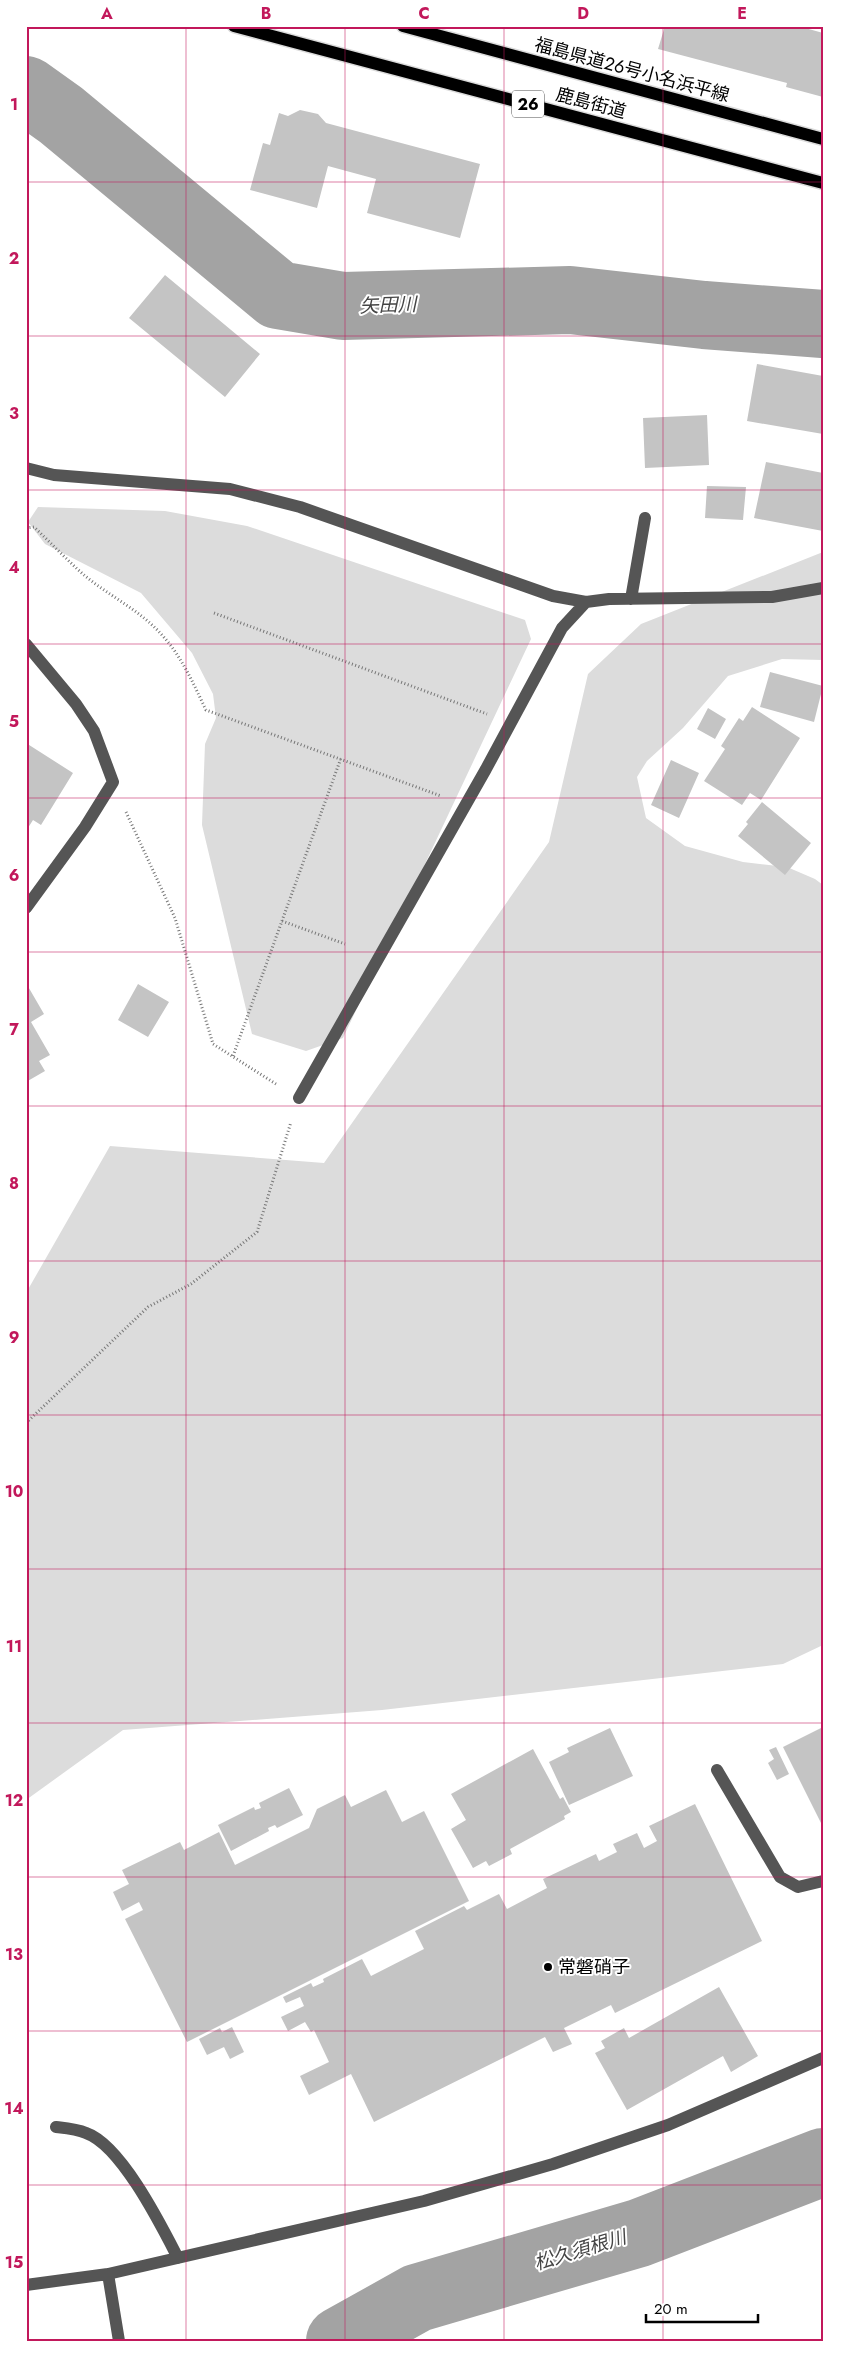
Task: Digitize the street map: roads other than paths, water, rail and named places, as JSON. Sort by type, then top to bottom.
[{"type":"main road","name":"鹿島街道","points":[[234,26],[823,182]]},
{"type":"main road","name":"福島県道26号小名浜平線","points":[[403,26],[823,139]]},
{"type":"street","points":[[26,468],[54,476],[230,489],[300,507],[553,596],[586,602],[608,599],[772,597],[823,588]]},
{"type":"street","points":[[631,600],[645,518]]},
{"type":"street","points":[[299,1098],[511,723],[562,628],[586,602]]},
{"type":"street","points":[[26,644],[76,704],[94,731],[113,782],[85,827],[26,908]]},
{"type":"street","points":[[717,1770],[780,1876],[798,1887],[823,1881]]},
{"type":"street","points":[[26,2285],[108,2274],[424,2201],[553,2164],[668,2125],[823,2058]]},
{"type":"street","points":[[56,2126],[87,2133],[112,2152],[140,2190],[178,2258]]},
{"type":"street","points":[[108,2274],[119,2341]]},
{"type":"waterway","name":"矢田川","points":[[26,90],[61,115],[278,295],[343,306],[570,300],[704,315],[823,324]]},
{"type":"waterway","name":"松久須根川","points":[[340,2341],[417,2298],[639,2233],[823,2162]]},
{"type":"place","name":"常磐硝子","points":[[548,1967]]}]
